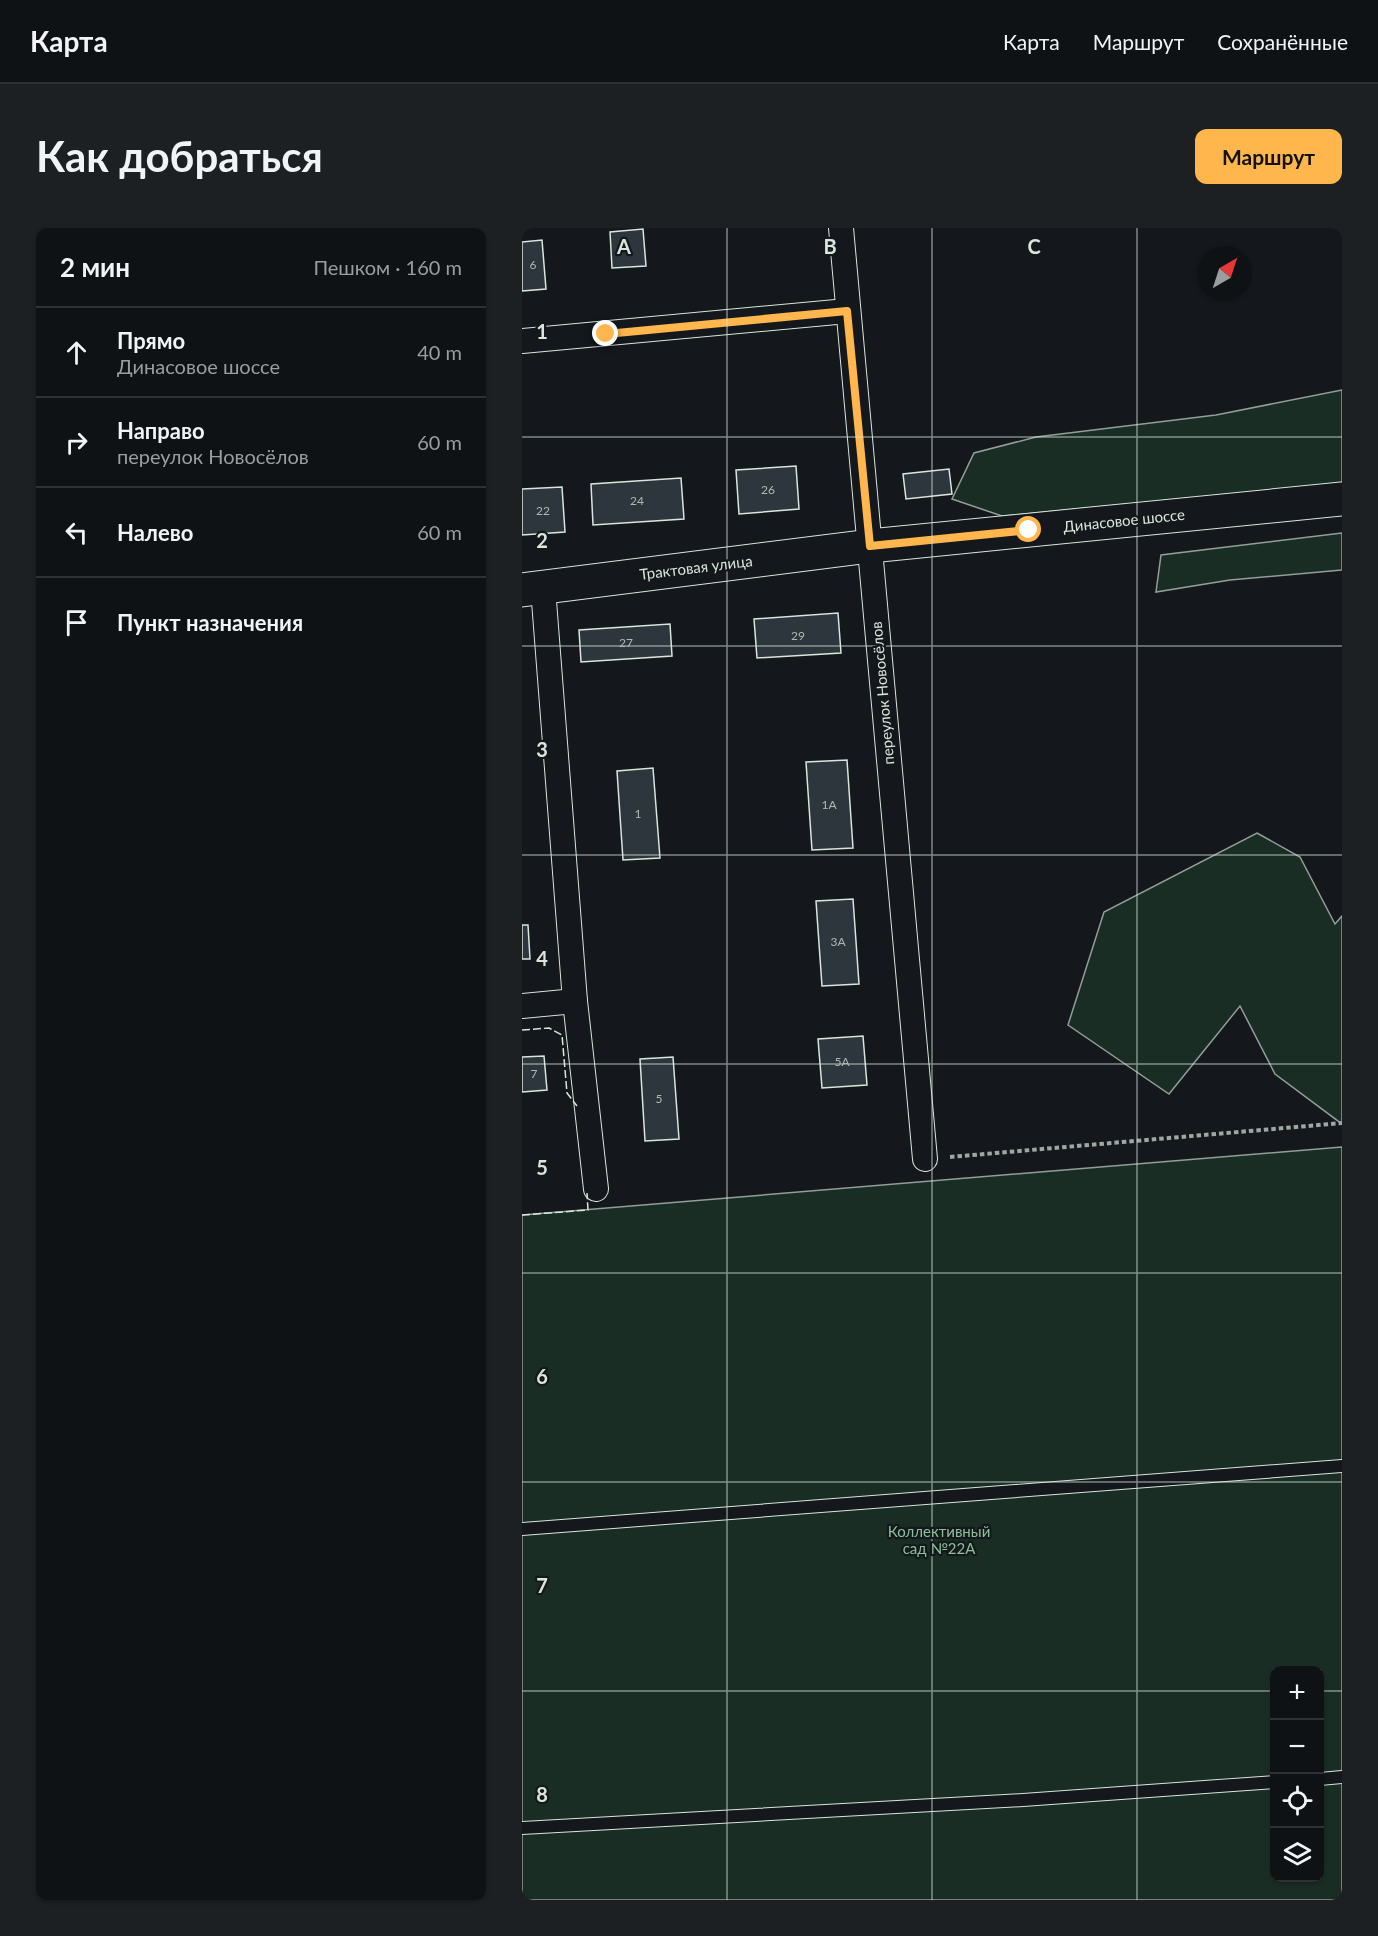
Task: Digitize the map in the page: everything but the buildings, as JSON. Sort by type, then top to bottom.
[{"type":"street","name":"переулок Новосёлов","points":[[841,228],[925,1159]]},
{"type":"street","points":[[522,341],[847,311]]},
{"type":"street","name":"Динасовое шоссе","points":[[870,546],[1342,499]]},
{"type":"street","name":"Трактовая улица","points":[[532,589],[870,546]]},
{"type":"street","points":[[532,589],[597,1190]]},
{"type":"street","points":[[522,1006],[575,1001]]},
{"type":"lane","points":[[522,1529],[1342,1466]]},
{"type":"lane","points":[[1324,1779],[1342,1777]]},
{"type":"lane","points":[[522,1828],[1011,1801],[1270,1782]]},
{"type":"path","points":[[925,1159],[1342,1124]]},
{"type":"green space","points":[[1342,390],[1342,484],[1002,516],[952,499],[974,453],[1036,437],[1216,415]]},
{"type":"green space","points":[[1342,533],[1342,570],[1230,580],[1156,592],[1161,555]]},
{"type":"green space","points":[[1257,833],[1300,857],[1335,924],[1342,916],[1342,1124],[1275,1074],[1240,1006],[1169,1094],[1068,1025],[1104,912]]},
{"type":"green space","name":"Коллективный сад №22А","points":[[1342,1147],[1342,1900],[522,1900],[522,1215]]},
{"type":"fence","points":[[522,1030],[549,1028],[562,1035],[567,1093],[577,1106]]},
{"type":"fence","points":[[522,1215],[588,1210],[587,1193]]},
{"type":"route","points":[[606,334],[847,311],[870,546],[1029,530]]}]
